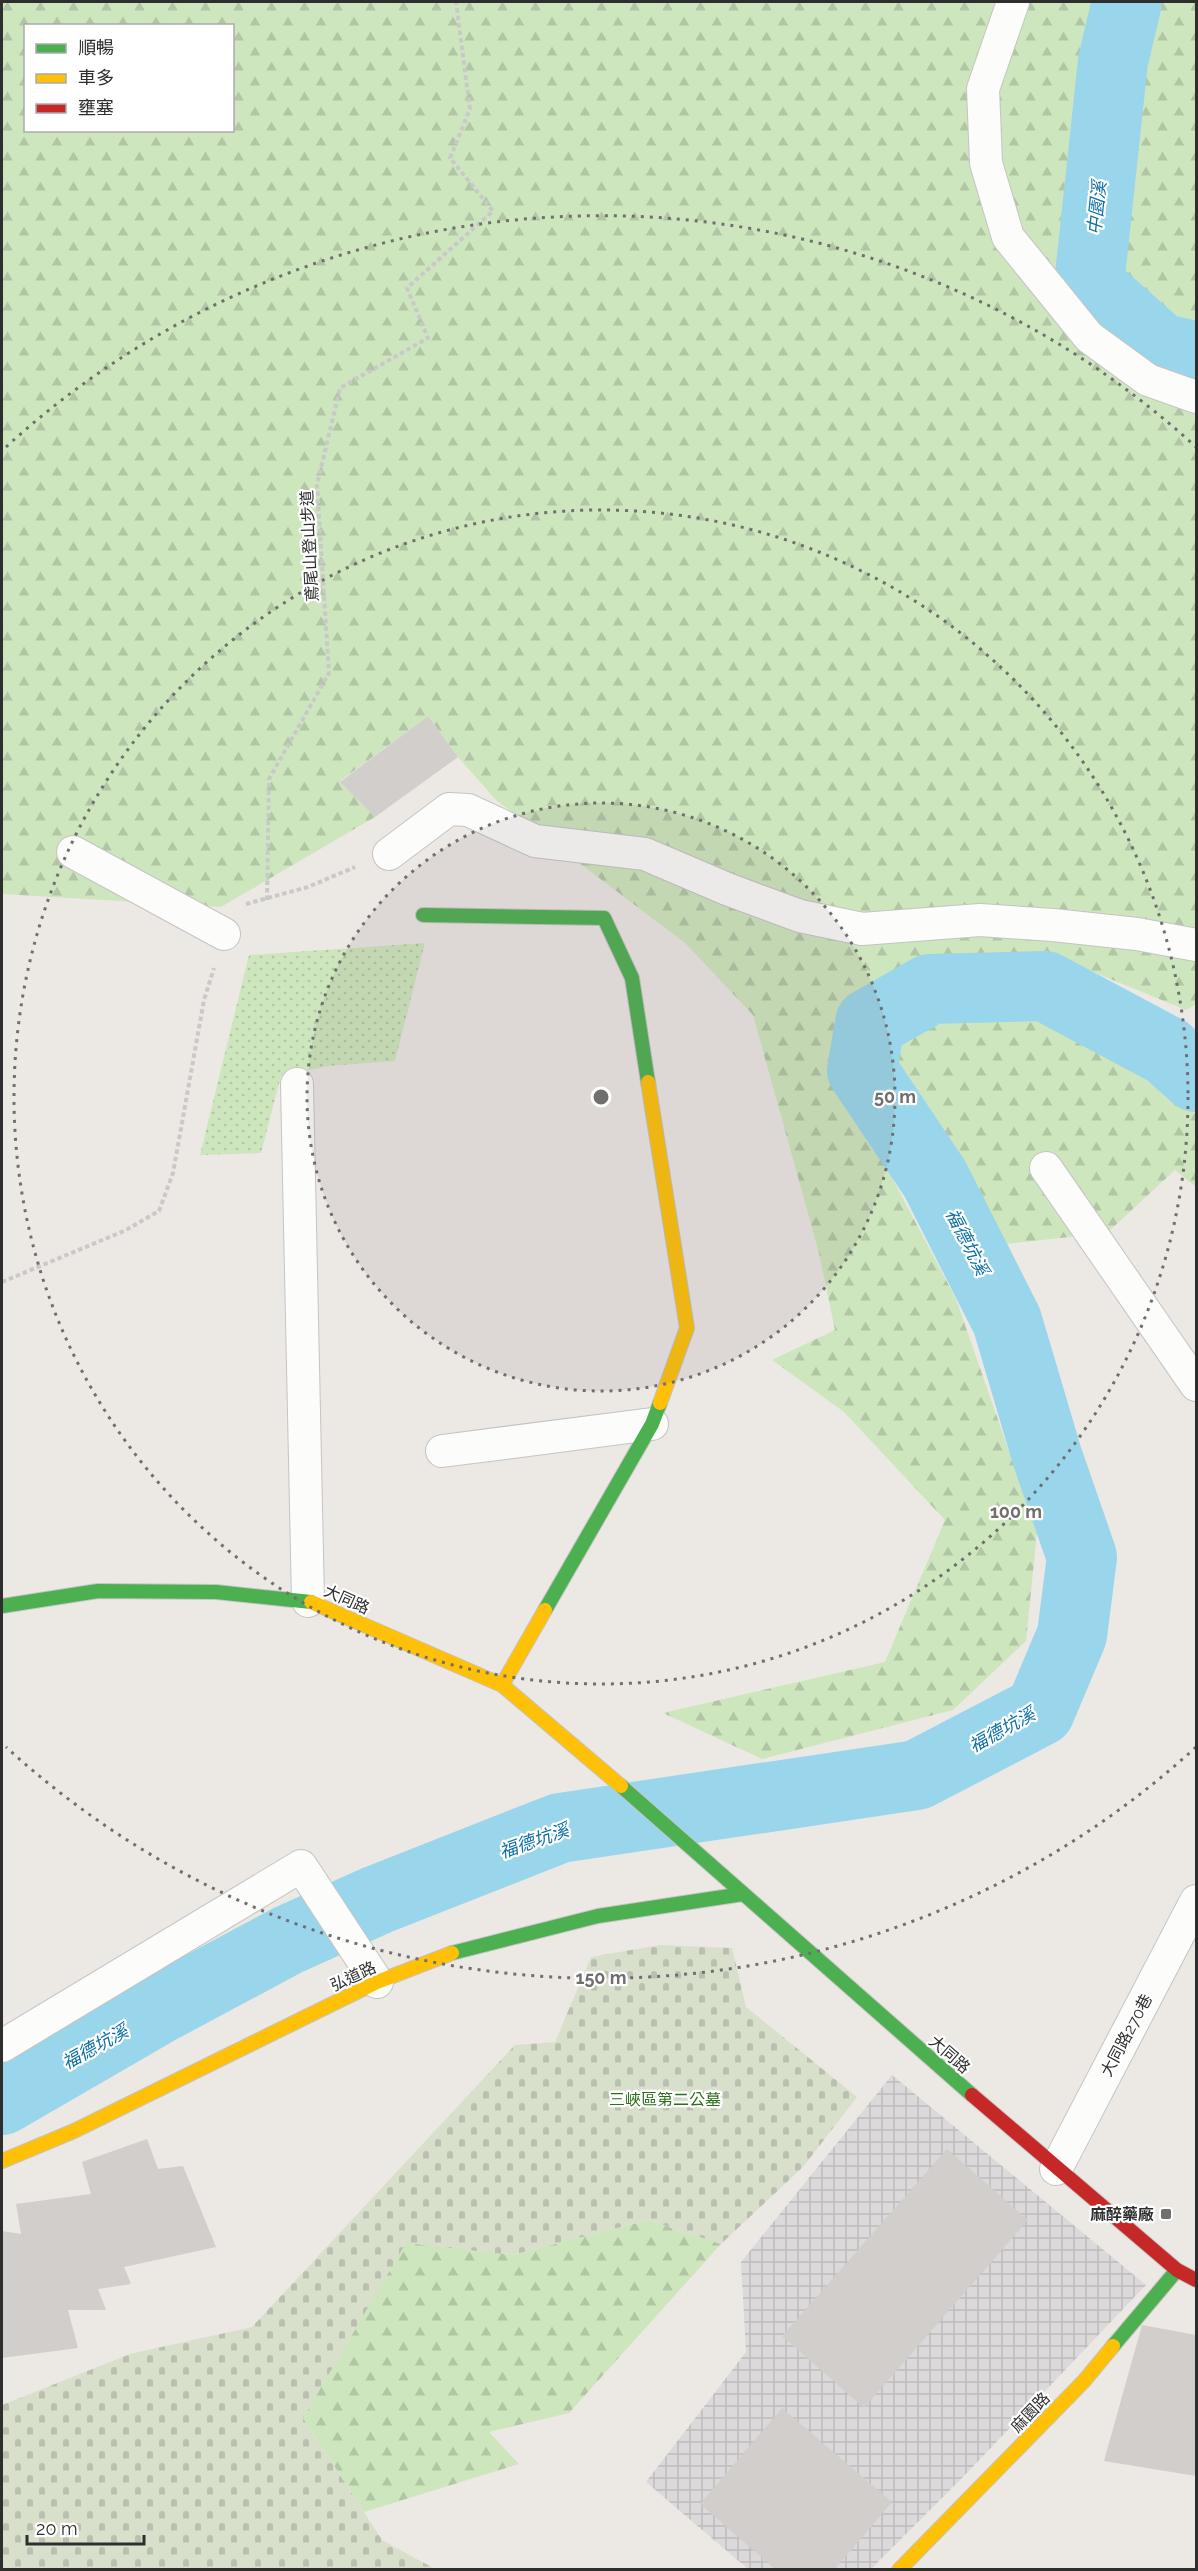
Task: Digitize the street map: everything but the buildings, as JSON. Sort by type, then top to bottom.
[{"type":"street","points":[[1012,2],[983,89],[986,164],[1008,237],[1089,337],[1148,380],[1197,397]]},
{"type":"street","points":[[389,854],[449,809],[468,810],[535,841],[645,854],[727,889],[800,916],[862,929],[980,920],[1126,933],[1197,945]]},
{"type":"street","points":[[73,852],[224,934]]},
{"type":"street","points":[[423,915],[604,918],[632,978],[687,1328],[652,1424],[502,1685]]},
{"type":"street","points":[[297,1084],[309,1601]]},
{"type":"street","points":[[1046,1168],[1197,1385]]},
{"type":"street","points":[[442,1451],[652,1424]]},
{"type":"street","name":"大同路","points":[[2,1605],[98,1591],[216,1592],[309,1601],[502,1685],[629,1793],[1056,2169],[1177,2270],[1197,2280]]},
{"type":"street","points":[[2,2046],[301,1866],[377,1982]]},
{"type":"street","name":"弘道路","points":[[2,2161],[75,2131],[377,1982],[466,1948],[598,1916],[743,1894]]},
{"type":"street","name":"大同路270巷","points":[[1056,2169],[1197,1901]]},
{"type":"street","name":"麻園路","points":[[898,2570],[1084,2380],[1177,2270]]},
{"type":"path","name":"鳶尾山登山步道","points":[[267,900],[269,779],[329,673],[317,485],[340,388],[428,338],[407,288],[493,211],[450,158],[470,109],[456,2]]},
{"type":"path","points":[[2,1282],[124,1231],[159,1211],[173,1173],[204,1000],[224,934],[242,905],[308,887],[389,854]]},
{"type":"shaded area","points":[[892,2075],[1146,2285],[964,2476],[871,2569],[748,2569],[646,2482],[746,2352],[741,2262]]},
{"type":"green space","points":[[2,2],[1196,2],[1196,1004],[1186,1010],[1069,962],[919,964],[839,1005],[840,1079],[956,1299],[1037,1532],[1026,1641],[953,1710],[762,1759],[663,1713],[885,1662],[945,1520],[844,1412],[772,1360],[835,1330],[819,1253],[753,1015],[685,943],[496,800],[458,757],[428,716],[340,781],[375,817],[221,907],[2,894]]},
{"type":"green space","points":[[425,943],[395,1061],[328,1066],[281,1076],[261,1153],[200,1155],[249,955]]},
{"type":"green space","points":[[942,1016],[1039,1020],[1153,1076],[1196,1114],[1196,1187],[1175,1170],[1107,1233],[987,1246],[951,1159],[892,1081],[899,1039]]},
{"type":"green space","name":"三峽區第二公墓","points":[[660,1945],[732,1948],[746,2007],[857,2097],[803,2167],[721,2244],[648,2220],[512,2255],[406,2243],[303,2418],[382,2540],[435,2569],[2,2569],[2,2405],[130,2354],[252,2327],[515,2045],[555,2042],[591,1957]]},
{"type":"green space","points":[[648,2220],[721,2244],[569,2413],[489,2432],[519,2464],[364,2512],[303,2418],[406,2242],[512,2255]]},
{"type":"waterway","name":"中園溪","points":[[1127,2],[1113,61],[1089,285],[1161,349],[1196,356]]},
{"type":"waterway","name":"福德坑溪","points":[[2,2100],[159,2009],[288,1940],[377,1900],[560,1828],[917,1775],[1040,1711],[1072,1635],[1082,1557],[1047,1456],[1007,1321],[935,1179],[862,1070],[870,1023],[930,989],[1045,986],[1167,1051],[1196,1077]]},
{"type":"traffic: fast","points":[[423,915],[604,918],[632,978],[648,1082]]},
{"type":"traffic: fast","points":[[545,1610],[652,1424],[660,1403]]},
{"type":"traffic: fast","points":[[2,1606],[98,1591],[216,1592],[311,1602]]},
{"type":"traffic: fast","points":[[621,1786],[972,2095]]},
{"type":"traffic: fast","points":[[452,1953],[598,1916],[743,1894]]},
{"type":"traffic: fast","points":[[1113,2346],[1177,2270]]},
{"type":"traffic: slow","points":[[648,1082],[687,1328],[660,1403]]},
{"type":"traffic: slow","points":[[311,1602],[502,1685],[621,1786]]},
{"type":"traffic: slow","points":[[502,1685],[545,1610]]},
{"type":"traffic: slow","points":[[2,2161],[74,2131],[377,1982],[452,1953]]},
{"type":"traffic: slow","points":[[899,2570],[1084,2381],[1113,2346]]},
{"type":"traffic: jam","points":[[972,2095],[1177,2270],[1196,2280]]},
{"type":"place","name":"麻醉藥廠","points":[[1166,2214]]}]
